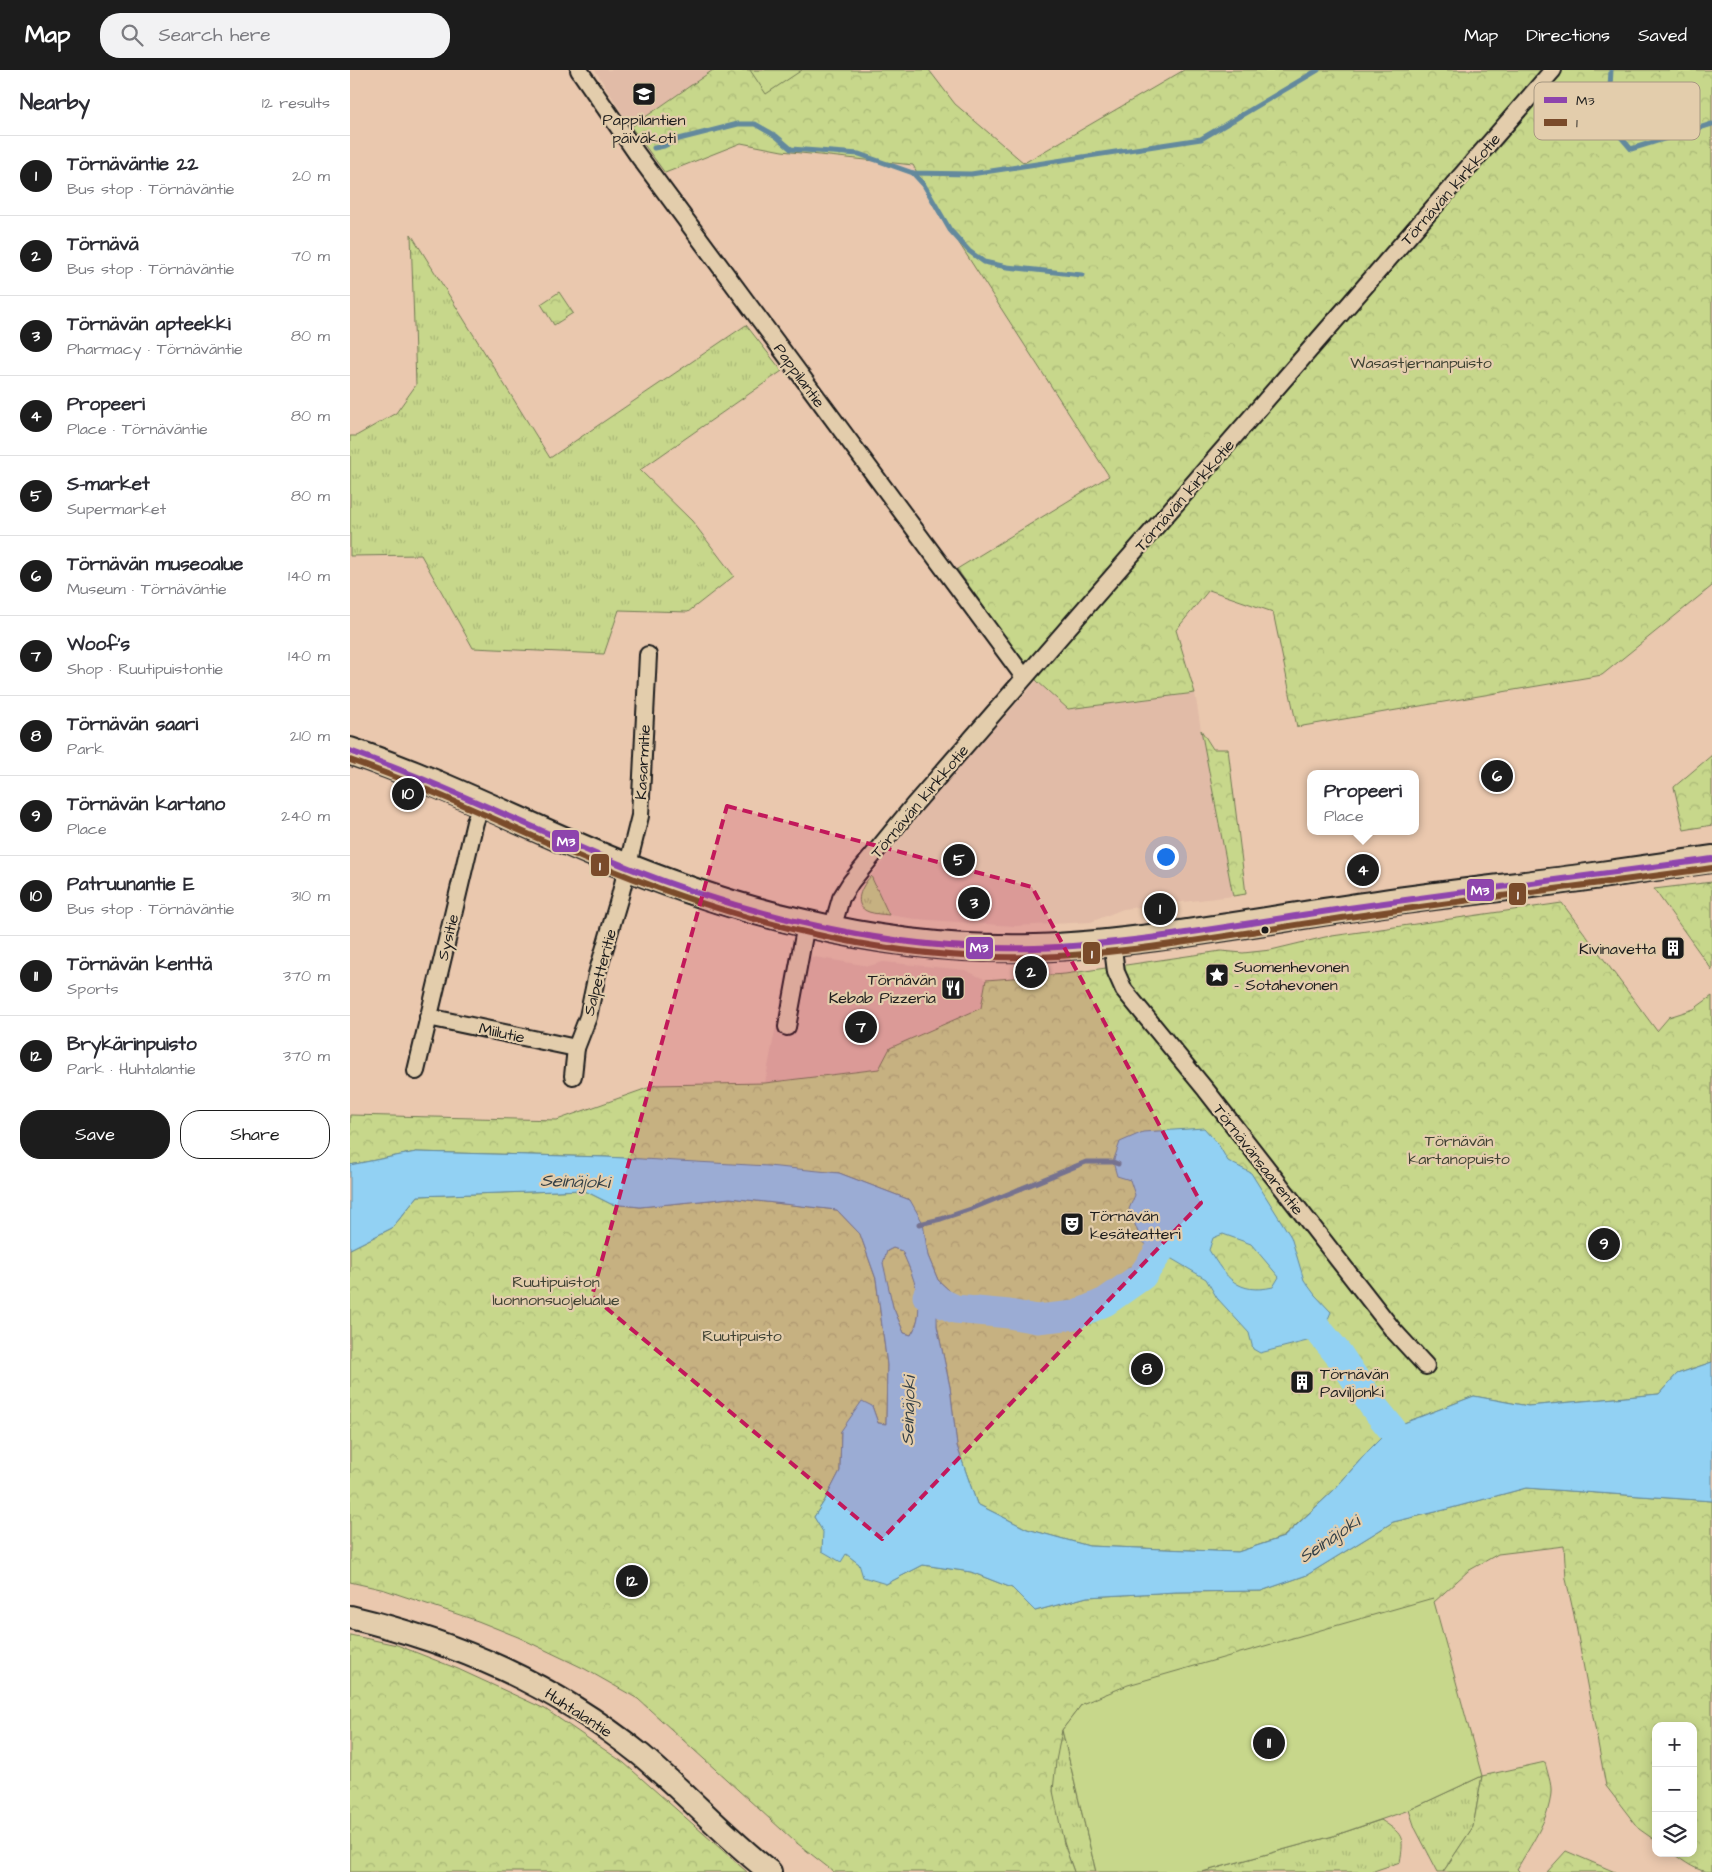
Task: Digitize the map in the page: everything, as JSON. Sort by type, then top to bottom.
[{"type":"main road","points":[[350,751],[482,803],[628,867],[728,903],[832,930],[919,942],[979,947],[1035,948],[1112,941],[1712,858]]},
{"type":"main road","name":"Huhtalantie","points":[[350,1617],[391,1627],[456,1648],[507,1670],[554,1694],[598,1722],[642,1756],[770,1872]]},
{"type":"street","name":"Pappilantie","points":[[579,70],[637,154],[1024,678]]},
{"type":"street","name":"Törnävän kirkkotie","points":[[1543,82],[1553,70]]},
{"type":"street","name":"Törnävän kirkkotie","points":[[832,930],[841,898],[851,882],[913,806],[1534,92]]},
{"type":"street","name":"Kasarmitie","points":[[628,867],[640,816],[648,655]]},
{"type":"street","name":"Sysitie","points":[[416,1071],[475,822],[482,803]]},
{"type":"street","name":"Salpetteritie","points":[[573,1076],[576,1048],[588,1017],[597,974],[628,867]]},
{"type":"street","points":[[787,1027],[806,924]]},
{"type":"street","name":"Törnävänsaarentie","points":[[1112,941],[1116,972],[1124,990],[1206,1090],[1393,1330],[1426,1366]]},
{"type":"street","name":"Miilutie","points":[[428,1017],[576,1048]]},
{"type":"highlighted area","points":[[727,806],[1032,887],[1201,1203],[882,1539],[592,1296]]},
{"type":"shaded area","name":"Pappilantien päiväkoti","points":[[595,70],[713,70],[631,127]]},
{"type":"shaded area","points":[[1037,681],[1068,709],[1195,693],[1233,896],[1123,909],[1091,922],[1014,926],[916,919],[889,915],[871,876],[942,786]]},
{"type":"shaded area","points":[[790,953],[869,966],[883,962],[965,970],[986,980],[981,1008],[890,1048],[879,1069],[765,1083]]},
{"type":"green space","name":"Wasastjernanpuisto","points":[[713,70],[929,70],[955,104],[1024,163],[1184,70],[1712,70],[1712,586],[1602,675],[1297,727],[1273,612],[1209,590],[1176,630],[1195,693],[1068,709],[1037,681],[957,569],[1109,476],[939,214],[913,165],[782,151],[741,143],[665,173],[631,127]]},
{"type":"green space","points":[[750,70],[802,70],[766,94]]},
{"type":"green space","points":[[411,234],[550,458],[746,325],[782,371],[640,470],[692,521],[734,576],[688,612],[619,610],[604,654],[473,648],[421,555],[350,556],[350,436],[356,436],[396,413],[416,385]]},
{"type":"green space","points":[[559,292],[573,313],[554,325],[541,304]]},
{"type":"green space","points":[[1201,730],[1213,749],[1228,749],[1246,894],[1233,896]]},
{"type":"green space","points":[[1712,755],[1712,825],[1684,830],[1674,787]]},
{"type":"green space","points":[[871,876],[889,915],[869,912],[860,905],[860,895],[864,885]]},
{"type":"green space","points":[[1712,882],[1712,970],[1654,889]]},
{"type":"green space","name":"Törnävän kartanopuisto","points":[[1562,903],[1657,1031],[1669,1017],[1694,1009],[1712,996],[1712,1362],[1677,1374],[1659,1394],[1528,1406],[1474,1396],[1391,1428],[1333,1491],[1283,1537],[1238,1552],[1089,1546],[1027,1529],[977,1504],[957,1446],[950,1387],[937,1326],[936,1314],[953,1294],[938,1280],[928,1256],[910,1200],[839,1173],[606,1157],[416,1152],[350,1165],[350,1115],[557,1120],[656,1085],[765,1083],[879,1069],[890,1048],[981,1008],[986,980],[1065,974],[1221,951],[1243,953],[1271,950],[1325,937]]},
{"type":"green space","points":[[583,1190],[611,1204],[640,1207],[730,1198],[837,1210],[860,1234],[876,1279],[887,1365],[886,1424],[878,1423],[872,1406],[841,1431],[840,1471],[814,1517],[837,1546],[886,1584],[923,1565],[971,1572],[1012,1588],[1035,1611],[1087,1597],[1176,1592],[1261,1591],[1307,1575],[1393,1522],[1526,1488],[1712,1501],[1712,1872],[1696,1868],[1678,1857],[1697,1857],[1697,1722],[1652,1722],[1652,1838],[1639,1829],[1606,1786],[1566,1579],[1564,1546],[1498,1554],[1468,1571],[1433,1603],[1082,1704],[1062,1730],[1053,1791],[1064,1844],[1074,1872],[834,1872],[793,1840],[638,1699],[585,1669],[518,1637],[478,1621],[385,1590],[350,1582],[350,1249],[392,1228],[418,1196]]},
{"type":"green space","points":[[893,1248],[902,1251],[915,1282],[919,1304],[916,1325],[911,1335],[904,1333],[893,1307],[882,1263],[887,1251]]},
{"type":"green space","points":[[1433,1598],[1482,1776],[1409,1810],[1333,1836],[1202,1872],[1096,1872],[1062,1730],[1082,1704],[1128,1685]]},
{"type":"green space","points":[[350,1635],[397,1645],[458,1669],[545,1709],[624,1763],[747,1872],[350,1872]]},
{"type":"green space","points":[[1062,1730],[1096,1872],[1074,1872],[1059,1823],[1054,1802],[1053,1777]]},
{"type":"green space","points":[[1545,1762],[1551,1786],[1547,1813],[1517,1869],[1520,1872],[1443,1872],[1473,1827],[1482,1776]]},
{"type":"green space","points":[[1482,1776],[1473,1827],[1443,1872],[1438,1872],[1415,1828],[1409,1810]]},
{"type":"green space","points":[[1381,1820],[1400,1836],[1402,1846],[1400,1862],[1371,1872],[1202,1872],[1333,1836]]},
{"type":"green space","points":[[1566,1851],[1615,1872],[1547,1872]]},
{"type":"water","points":[[1204,1128],[1218,1144],[1228,1161],[1251,1173],[1291,1237],[1304,1280],[1331,1312],[1322,1333],[1307,1341],[1260,1353],[1253,1349],[1249,1333],[1217,1298],[1206,1279],[1172,1259],[1157,1254],[1141,1240],[1129,1209],[1135,1195],[1130,1180],[1117,1176],[1113,1162],[1120,1142],[1143,1132]],"holes":[[[1223,1234],[1251,1244],[1279,1277],[1273,1287],[1251,1289],[1234,1282],[1221,1269],[1209,1250],[1213,1238]]]},
{"type":"water","name":"Seinäjoki","points":[[416,1152],[606,1157],[768,1166],[839,1173],[910,1200],[923,1223],[928,1256],[938,1280],[953,1294],[950,1307],[937,1314],[937,1326],[950,1387],[957,1446],[977,1504],[1027,1529],[1089,1546],[1238,1552],[1284,1537],[1333,1491],[1391,1428],[1474,1396],[1528,1406],[1659,1394],[1677,1374],[1712,1362],[1712,1501],[1526,1488],[1393,1522],[1307,1575],[1261,1591],[1176,1592],[1087,1597],[1035,1611],[1012,1588],[971,1572],[923,1565],[886,1584],[863,1577],[859,1564],[846,1554],[841,1562],[822,1551],[823,1532],[814,1517],[840,1471],[841,1431],[862,1401],[872,1406],[878,1423],[886,1424],[887,1365],[876,1279],[860,1234],[837,1210],[730,1198],[640,1207],[611,1204],[583,1190],[418,1196],[392,1228],[350,1249],[350,1165]],"holes":[[[893,1248],[902,1251],[914,1282],[919,1304],[916,1325],[911,1335],[904,1333],[893,1307],[883,1263],[887,1251]]]},
{"type":"waterway","points":[[654,148],[664,146],[679,139],[738,124],[755,124],[776,136],[791,149],[859,154],[913,173],[971,174],[1201,139],[1318,70]]},
{"type":"waterway","points":[[1610,82],[1611,70]]},
{"type":"waterway","points":[[1700,128],[1712,124]]},
{"type":"waterway","points":[[1623,140],[1631,149],[1660,140]]},
{"type":"waterway","points":[[913,173],[924,185],[950,230],[969,251],[984,262],[1007,267],[1082,275]]},
{"type":"waterway","points":[[919,1224],[971,1209],[1086,1162],[1113,1162],[1118,1164]]},
{"type":"waterway","points":[[927,1296],[955,1309],[1009,1314],[1037,1319],[1075,1315],[1105,1302],[1142,1276],[1169,1237],[1185,1228]]},
{"type":"waterway","points":[[1296,1303],[1339,1355],[1374,1407],[1391,1428]]},
{"type":"transit line","name":"M3","points":[[350,751],[421,778],[629,868],[679,887],[754,910],[831,929],[907,942],[958,947],[1035,948],[1153,938],[1394,901],[1712,859]]},
{"type":"transit line","name":"1","points":[[350,760],[441,796],[619,873],[709,906],[832,938],[907,951],[958,956],[1035,957],[1153,947],[1394,910],[1712,868]]},
{"type":"place","name":"Pappilantien päiväkoti","points":[[644,94]]},
{"type":"place","name":"Törnävän museoalue","points":[[1497,776]]},
{"type":"place","name":"Patruunantie E","points":[[408,794]]},
{"type":"place","name":"S-market","points":[[959,860]]},
{"type":"place","name":"Propeeri","points":[[1363,870]]},
{"type":"place","name":"Törnävän apteekki","points":[[974,903]]},
{"type":"place","name":"Törnäväntie 22","points":[[1160,909]]},
{"type":"place","name":"Kivinavetta","points":[[1673,948]]},
{"type":"place","name":"Törnävä","points":[[1031,972]]},
{"type":"place","name":"Suomenhevonen - Sotahevonen","points":[[1217,975]]},
{"type":"place","name":"Törnävän Kebab Pizzeria","points":[[953,988]]},
{"type":"place","name":"Woof's","points":[[861,1027]]},
{"type":"place","name":"Törnävän kesäteatteri","points":[[1072,1224]]},
{"type":"place","name":"Törnävän kartano","points":[[1604,1244]]},
{"type":"place","name":"Törnävän saari","points":[[1147,1369]]},
{"type":"place","name":"Törnävän Paviljonki","points":[[1302,1382]]},
{"type":"place","name":"Brykärinpuisto","points":[[632,1581]]},
{"type":"place","name":"Törnävän kenttä","points":[[1269,1743]]},
{"type":"park label","name":"Ruutipuiston luonnonsuojelualue","points":[[556,1290]]},
{"type":"park label","name":"Ruutipuisto","points":[[742,1335]]}]
